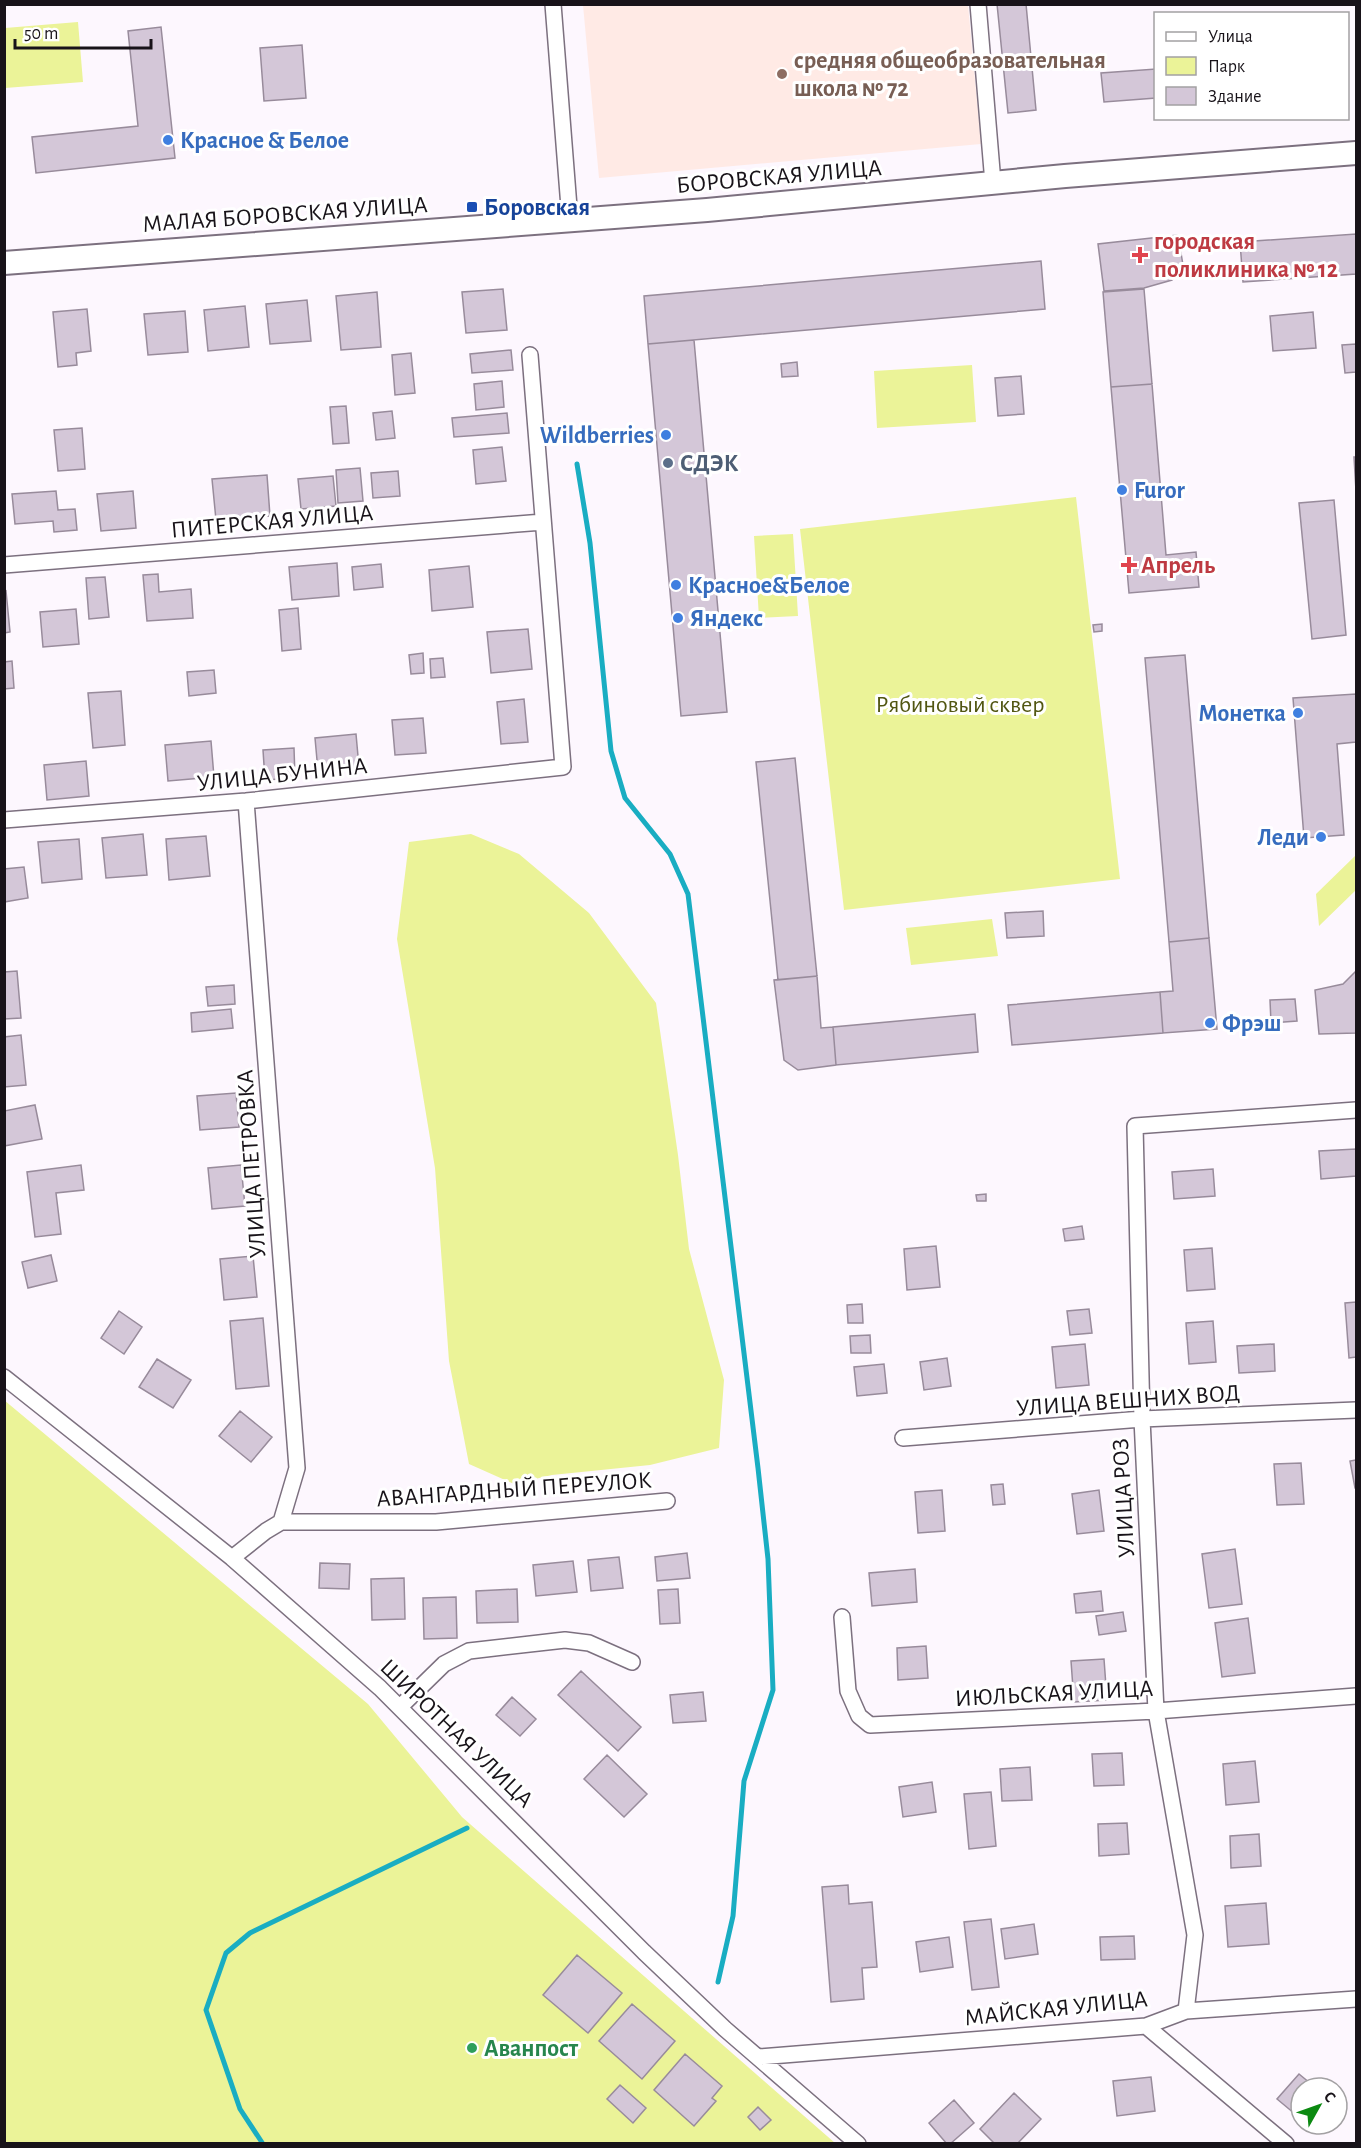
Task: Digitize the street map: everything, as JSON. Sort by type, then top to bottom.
[{"type":"street","points":[[553,4],[570,220]]},
{"type":"street","points":[[978,4],[993,183]]},
{"type":"street","name":"БОРОВСКАЯ УЛИЦА","points":[[570,220],[1356,153]]},
{"type":"street","name":"МАЛАЯ БОРОВСКАЯ УЛИЦА","points":[[4,263],[570,220]]},
{"type":"street","points":[[530,355],[543,522]]},
{"type":"street","name":"ПИТЕРСКАЯ УЛИЦА","points":[[4,566],[543,522]]},
{"type":"street","name":"УЛИЦА БУНИНА","points":[[4,820],[246,801],[563,767],[543,522]]},
{"type":"street","name":"УЛИЦА ПЕТРОВКА","points":[[246,801],[297,1468],[281,1522]]},
{"type":"street","name":"УЛИЦА РОЗ","points":[[1186,2012],[1195,1935],[1156,1711],[1142,1419],[1135,1126],[1356,1110]]},
{"type":"street","name":"ШИРОТНАЯ УЛИЦА","points":[[4,1377],[231,1558],[380,1688],[644,1952],[758,2057],[858,2144]]},
{"type":"street","name":"УЛИЦА ВЕШНИХ ВОД","points":[[903,1438],[1142,1419],[1356,1410]]},
{"type":"street","name":"АВАНГАРДНЫЙ ПЕРЕУЛОК","points":[[281,1522],[436,1522],[667,1501]]},
{"type":"street","points":[[231,1558],[281,1522]]},
{"type":"street","name":"ИЮЛЬСКАЯ УЛИЦА","points":[[842,1617],[848,1691],[859,1716],[870,1725],[1156,1711],[1356,1696]]},
{"type":"street","points":[[400,1707],[444,1664],[469,1651],[565,1640],[589,1643],[632,1662]]},
{"type":"street","name":"МАЙСКАЯ УЛИЦА","points":[[758,2057],[1146,2026],[1186,2012],[1356,1999]]},
{"type":"street","points":[[1146,2026],[1286,2144]]},
{"type":"shaded area","name":"средняя общеобразовательная школа № 72","points":[[583,5],[968,5],[981,144],[599,178]]},
{"type":"green space","points":[[78,22],[83,82],[5,88],[5,28]]},
{"type":"green space","points":[[972,365],[976,422],[877,428],[874,371]]},
{"type":"green space","name":"Рябиновый сквер","points":[[1076,497],[1120,879],[844,910],[800,529]]},
{"type":"green space","points":[[793,534],[798,616],[759,618],[754,536]]},
{"type":"green space","points":[[471,834],[519,854],[589,913],[656,1003],[689,1249],[724,1380],[719,1448],[650,1465],[552,1475],[514,1484],[469,1464],[449,1361],[435,1168],[397,939],[409,842]]},
{"type":"green space","points":[[1356,855],[1356,890],[1319,926],[1316,894]]},
{"type":"green space","points":[[992,919],[998,956],[911,965],[906,928]]},
{"type":"green space","points":[[4,1400],[368,1704],[462,1817],[835,2143],[5,2143]]},
{"type":"building","points":[[997,4],[1026,4],[1036,110],[1008,113]]},
{"type":"building","points":[[161,27],[175,158],[36,173],[32,137],[138,126],[128,31]]},
{"type":"building","points":[[302,45],[306,98],[264,101],[260,48]]},
{"type":"building","points":[[1154,69],[1154,98],[1104,102],[1101,73]]},
{"type":"building","points":[[1356,234],[1356,274],[1243,282],[1240,242]]},
{"type":"building","name":"городская поликлиника № 12","points":[[1178,235],[1183,265],[1172,280],[1144,288],[1104,291],[1098,244]]},
{"type":"building","points":[[1041,261],[1045,309],[648,344],[644,296]]},
{"type":"building","points":[[503,289],[507,330],[466,333],[462,292]]},
{"type":"building","points":[[1144,289],[1152,384],[1111,387],[1103,292]]},
{"type":"building","points":[[377,292],[381,347],[341,350],[336,296]]},
{"type":"building","points":[[307,300],[311,341],[270,344],[266,304]]},
{"type":"building","points":[[245,306],[249,347],[208,351],[204,310]]},
{"type":"building","points":[[87,309],[91,351],[76,353],[77,365],[58,367],[53,312]]},
{"type":"building","points":[[185,311],[188,352],[148,355],[144,314]]},
{"type":"building","points":[[1313,312],[1316,348],[1273,351],[1270,316]]},
{"type":"building","points":[[694,340],[727,712],[681,716],[648,344]]},
{"type":"building","points":[[1356,344],[1356,372],[1345,373],[1342,345]]},
{"type":"building","points":[[511,350],[513,370],[472,373],[470,354]]},
{"type":"building","points":[[411,353],[415,393],[395,395],[392,355]]},
{"type":"building","points":[[797,362],[798,376],[782,377],[781,364]]},
{"type":"building","points":[[1021,376],[1024,414],[998,416],[995,378]]},
{"type":"building","points":[[502,381],[504,407],[476,410],[474,384]]},
{"type":"building","points":[[1152,384],[1166,555],[1196,552],[1199,587],[1129,593],[1111,387]]},
{"type":"building","points":[[346,406],[349,443],[333,444],[330,407]]},
{"type":"building","points":[[392,411],[395,438],[376,440],[373,413]]},
{"type":"building","points":[[507,413],[509,433],[454,437],[452,418]]},
{"type":"building","points":[[82,428],[85,469],[58,471],[54,430]]},
{"type":"building","points":[[502,447],[506,481],[476,484],[473,450]]},
{"type":"building","points":[[1354,457],[1356,457],[1356,491]]},
{"type":"building","points":[[360,468],[363,501],[338,503],[336,470]]},
{"type":"building","points":[[398,471],[400,496],[373,498],[371,473]]},
{"type":"building","points":[[267,475],[270,516],[216,520],[212,479]]},
{"type":"building","points":[[333,476],[336,506],[301,509],[298,479]]},
{"type":"building","points":[[56,491],[58,510],[75,509],[77,530],[54,532],[53,521],[15,524],[12,494]]},
{"type":"building","points":[[133,491],[136,528],[101,531],[97,494]]},
{"type":"building","points":[[1334,500],[1346,635],[1312,639],[1299,503]]},
{"type":"building","points":[[337,563],[339,596],[292,600],[289,567]]},
{"type":"building","points":[[381,564],[383,587],[354,590],[352,567]]},
{"type":"building","points":[[469,566],[473,607],[432,611],[429,570]]},
{"type":"building","points":[[158,574],[159,592],[191,589],[193,618],[147,621],[143,575]]},
{"type":"building","points":[[105,577],[109,617],[89,619],[86,578]]},
{"type":"building","points":[[6,591],[10,632],[4,633],[4,592]]},
{"type":"building","points":[[298,608],[301,649],[282,651],[279,610]]},
{"type":"building","points":[[76,609],[79,644],[43,647],[40,612]]},
{"type":"building","points":[[1102,624],[1102,631],[1094,632],[1093,625]]},
{"type":"building","points":[[528,629],[532,669],[491,673],[487,632]]},
{"type":"building","points":[[423,653],[424,673],[411,674],[409,655]]},
{"type":"building","points":[[1185,655],[1209,938],[1169,942],[1145,658]]},
{"type":"building","points":[[443,658],[445,677],[431,678],[430,659]]},
{"type":"building","points":[[12,661],[14,688],[4,689],[4,662]]},
{"type":"building","points":[[214,670],[216,693],[189,696],[187,672]]},
{"type":"building","points":[[121,691],[125,745],[93,748],[88,693]]},
{"type":"building","points":[[1356,694],[1356,742],[1337,744],[1344,835],[1304,838],[1293,698]]},
{"type":"building","points":[[524,699],[528,742],[501,744],[497,702]]},
{"type":"building","points":[[423,718],[426,753],[395,755],[392,720]]},
{"type":"building","points":[[356,734],[359,767],[318,771],[315,738]]},
{"type":"building","points":[[211,741],[214,777],[168,781],[165,745]]},
{"type":"building","points":[[294,748],[295,778],[265,780],[263,750]]},
{"type":"building","points":[[795,758],[817,976],[778,980],[756,762]]},
{"type":"building","points":[[86,761],[89,796],[47,800],[44,765]]},
{"type":"building","points":[[143,834],[147,875],[106,878],[102,838]]},
{"type":"building","points":[[206,836],[210,876],[169,880],[166,839]]},
{"type":"building","points":[[79,839],[82,879],[42,883],[38,842]]},
{"type":"building","points":[[24,867],[28,898],[4,902],[4,869]]},
{"type":"building","points":[[1043,911],[1044,936],[1007,938],[1005,913]]},
{"type":"building","points":[[1209,938],[1217,1029],[1163,1033],[1160,992],[1173,991],[1169,942]]},
{"type":"building","points":[[17,971],[21,1018],[4,1019],[4,972]]},
{"type":"building","points":[[1356,971],[1356,1033],[1319,1034],[1315,990],[1343,984]]},
{"type":"building","points":[[817,976],[821,1028],[833,1027],[836,1065],[798,1070],[784,1060],[774,980]]},
{"type":"building","points":[[234,985],[235,1004],[208,1006],[206,987]]},
{"type":"building","points":[[1160,992],[1163,1033],[1012,1045],[1008,1005]]},
{"type":"building","points":[[1295,999],[1297,1021],[1271,1023],[1270,1000]]},
{"type":"building","points":[[231,1009],[233,1028],[192,1032],[191,1013]]},
{"type":"building","points":[[975,1014],[978,1052],[836,1065],[833,1027]]},
{"type":"building","points":[[21,1035],[26,1085],[4,1087],[4,1037]]},
{"type":"building","points":[[236,1093],[239,1127],[200,1130],[197,1096]]},
{"type":"building","points":[[35,1105],[42,1139],[4,1146],[4,1111]]},
{"type":"building","points":[[1356,1149],[1356,1176],[1321,1179],[1319,1151]]},
{"type":"building","points":[[81,1165],[84,1190],[56,1193],[61,1234],[35,1237],[27,1172]]},
{"type":"building","points":[[241,1165],[245,1206],[212,1209],[208,1168]]},
{"type":"building","points":[[1213,1169],[1215,1196],[1174,1199],[1172,1172]]},
{"type":"building","points":[[986,1194],[986,1201],[977,1201],[976,1195]]},
{"type":"building","points":[[1082,1226],[1084,1239],[1065,1241],[1063,1229]]},
{"type":"building","points":[[936,1246],[940,1287],[907,1290],[904,1249]]},
{"type":"building","points":[[1212,1248],[1215,1289],[1187,1291],[1184,1250]]},
{"type":"building","points":[[51,1255],[57,1281],[28,1288],[22,1262]]},
{"type":"building","points":[[253,1256],[257,1297],[224,1300],[220,1259]]},
{"type":"building","points":[[1356,1302],[1356,1357],[1349,1358],[1345,1303]]},
{"type":"building","points":[[862,1304],[863,1323],[848,1323],[847,1305]]},
{"type":"building","points":[[1089,1309],[1092,1333],[1070,1335],[1067,1311]]},
{"type":"building","points":[[119,1311],[142,1327],[124,1354],[101,1338]]},
{"type":"building","points":[[263,1318],[269,1386],[236,1389],[230,1321]]},
{"type":"building","points":[[1213,1321],[1216,1362],[1189,1364],[1186,1323]]},
{"type":"building","points":[[870,1335],[871,1353],[851,1353],[850,1336]]},
{"type":"building","points":[[1085,1344],[1089,1385],[1056,1388],[1052,1347]]},
{"type":"building","points":[[1274,1344],[1275,1371],[1239,1373],[1237,1346]]},
{"type":"building","points":[[947,1358],[951,1386],[924,1390],[920,1362]]},
{"type":"building","points":[[157,1359],[191,1380],[173,1408],[139,1387]]},
{"type":"building","points":[[884,1364],[887,1393],[857,1396],[854,1367]]},
{"type":"building","points":[[240,1411],[272,1437],[251,1462],[219,1436]]},
{"type":"building","points":[[1356,1460],[1356,1488],[1355,1488],[1350,1461]]},
{"type":"building","points":[[1301,1463],[1304,1504],[1277,1505],[1274,1464]]},
{"type":"building","points":[[1003,1484],[1005,1504],[993,1505],[991,1485]]},
{"type":"building","points":[[942,1490],[945,1531],[918,1533],[915,1492]]},
{"type":"building","points":[[1099,1490],[1104,1531],[1077,1534],[1072,1494]]},
{"type":"building","points":[[1235,1549],[1242,1604],[1209,1608],[1202,1554]]},
{"type":"building","points":[[687,1553],[690,1578],[657,1581],[655,1557]]},
{"type":"building","points":[[619,1557],[623,1588],[591,1591],[588,1560]]},
{"type":"building","points":[[573,1561],[577,1592],[536,1596],[533,1565]]},
{"type":"building","points":[[320,1563],[350,1564],[349,1589],[319,1588]]},
{"type":"building","points":[[915,1569],[917,1602],[872,1606],[869,1573]]},
{"type":"building","points":[[404,1578],[405,1619],[372,1620],[371,1579]]},
{"type":"building","points":[[517,1589],[518,1622],[477,1623],[476,1591]]},
{"type":"building","points":[[678,1589],[680,1623],[660,1624],[658,1590]]},
{"type":"building","points":[[1101,1591],[1103,1611],[1076,1613],[1074,1594]]},
{"type":"building","points":[[456,1597],[457,1638],[424,1639],[423,1598]]},
{"type":"building","points":[[1123,1612],[1126,1631],[1099,1635],[1096,1616]]},
{"type":"building","points":[[1248,1618],[1255,1673],[1222,1677],[1215,1623]]},
{"type":"building","points":[[926,1646],[928,1678],[898,1680],[897,1648]]},
{"type":"building","points":[[1104,1659],[1107,1700],[1074,1702],[1071,1661]]},
{"type":"building","points":[[581,1671],[641,1727],[618,1751],[558,1695]]},
{"type":"building","points":[[703,1692],[706,1721],[673,1723],[670,1695]]},
{"type":"building","points":[[512,1697],[536,1719],[520,1736],[496,1715]]},
{"type":"building","points":[[1122,1753],[1124,1785],[1094,1786],[1092,1754]]},
{"type":"building","points":[[607,1755],[647,1794],[624,1817],[584,1779]]},
{"type":"building","points":[[1255,1761],[1259,1802],[1226,1805],[1223,1764]]},
{"type":"building","points":[[1030,1767],[1032,1800],[1002,1801],[1000,1769]]},
{"type":"building","points":[[932,1782],[936,1812],[903,1817],[899,1787]]},
{"type":"building","points":[[991,1792],[996,1846],[969,1849],[964,1794]]},
{"type":"building","points":[[1127,1823],[1129,1854],[1099,1856],[1098,1824]]},
{"type":"building","points":[[1259,1834],[1261,1866],[1231,1868],[1230,1836]]},
{"type":"building","points":[[848,1885],[849,1904],[872,1902],[877,1967],[862,1968],[864,1999],[831,2002],[822,1887]]},
{"type":"building","points":[[1266,1903],[1269,1944],[1228,1947],[1225,1906]]},
{"type":"building","points":[[991,1919],[999,1987],[972,1990],[964,1922]]},
{"type":"building","points":[[1034,1924],[1038,1954],[1005,1959],[1001,1929]]},
{"type":"building","points":[[1134,1936],[1135,1959],[1101,1960],[1100,1937]]},
{"type":"building","points":[[949,1937],[953,1967],[920,1972],[916,1942]]},
{"type":"building","points":[[577,1955],[622,1993],[588,2033],[543,1995]]},
{"type":"building","points":[[632,2004],[675,2041],[642,2079],[599,2041]]},
{"type":"building","points":[[685,2054],[722,2086],[712,2098],[716,2101],[694,2126],[654,2090]]},
{"type":"building","points":[[1151,2077],[1155,2111],[1117,2116],[1113,2081]]},
{"type":"building","points":[[620,2085],[646,2108],[633,2123],[607,2099]]},
{"type":"building","points":[[1289,2085],[1289,2109],[1277,2099]]},
{"type":"building","points":[[1014,2093],[1041,2119],[1017,2144],[995,2144],[980,2129]]},
{"type":"building","points":[[954,2100],[974,2123],[950,2144],[947,2144],[929,2123]]},
{"type":"building","points":[[758,2107],[771,2120],[760,2130],[748,2117]]},
{"type":"waterway","points":[[577,464],[590,543],[611,751],[625,798],[670,854],[688,894],[768,1559],[773,1690],[744,1781],[733,1916],[718,1982]]},
{"type":"waterway","points":[[263,2144],[240,2109],[206,2010],[226,1953],[250,1933],[467,1828]]},
{"type":"place","name":"средняя общеобразовательная школа № 72","points":[[782,74]]},
{"type":"place","name":"Красное & Белое","points":[[168,140]]},
{"type":"place","name":"Боровская","points":[[472,207]]},
{"type":"place","name":"городская поликлиника № 12","points":[[1140,255]]},
{"type":"place","name":"Wildberries","points":[[666,435]]},
{"type":"place","name":"СДЭК","points":[[668,463]]},
{"type":"place","name":"Furor","points":[[1122,490]]},
{"type":"place","name":"Апрель","points":[[1129,565]]},
{"type":"place","name":"Красное&Белое","points":[[676,585]]},
{"type":"place","name":"Яндекс","points":[[678,618]]},
{"type":"place","name":"Монетка","points":[[1298,713]]},
{"type":"place","name":"Леди","points":[[1321,837]]},
{"type":"place","name":"Фрэш","points":[[1210,1023]]},
{"type":"place","name":"Аванпост","points":[[472,2048]]}]
